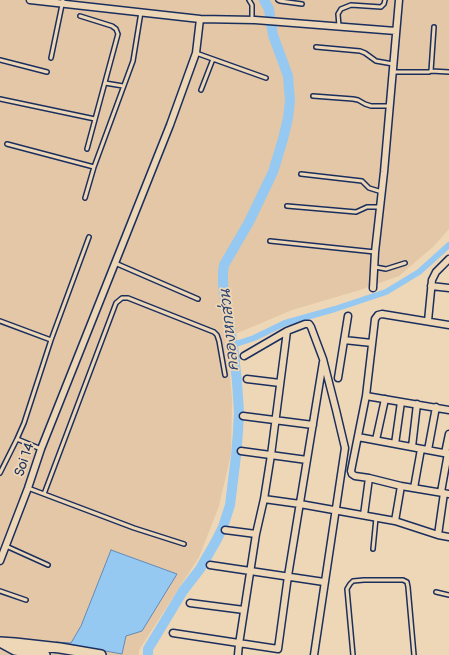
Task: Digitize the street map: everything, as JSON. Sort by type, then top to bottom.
[{"type":"main road","points":[[0,642],[15,650],[45,655]]},
{"type":"main road","points":[[0,642],[15,642],[101,655]]},
{"type":"street","points":[[30,0],[63,2],[200,19],[253,20],[396,31]]},
{"type":"street","points":[[373,288],[375,252],[382,192],[399,0]]},
{"type":"street","name":"Soi 14","points":[[0,561],[41,449],[170,125],[196,53],[200,19]]},
{"type":"street","points":[[428,321],[432,280],[436,272],[449,260]]},
{"type":"street","points":[[432,286],[449,288]]},
{"type":"street","points":[[445,493],[401,486],[355,476],[352,474],[352,471],[366,396],[375,319],[378,315],[382,314],[449,325]]},
{"type":"street","points":[[338,378],[348,316]]},
{"type":"street","points":[[244,356],[287,331],[305,324],[309,324],[324,359],[344,448],[314,655]]},
{"type":"street","points":[[238,655],[256,534],[264,499],[271,455],[287,331]]},
{"type":"street","points":[[344,340],[372,343]]},
{"type":"street","points":[[173,633],[278,649],[288,576],[324,359]]},
{"type":"street","points":[[246,379],[280,383]]},
{"type":"street","points":[[366,396],[449,410]]},
{"type":"street","points":[[376,440],[385,399]]},
{"type":"street","points":[[395,444],[401,402]]},
{"type":"street","points":[[412,447],[417,404]]},
{"type":"street","points":[[428,450],[436,407]]},
{"type":"street","points":[[243,416],[313,425]]},
{"type":"street","points":[[438,535],[445,493],[449,434]]},
{"type":"street","points":[[358,437],[447,453]]},
{"type":"street","points":[[414,488],[421,449]]},
{"type":"street","points":[[241,450],[307,460]]},
{"type":"street","points":[[364,515],[369,478]]},
{"type":"street","points":[[395,522],[401,486]]},
{"type":"street","points":[[264,499],[364,515],[449,537]]},
{"type":"street","points":[[225,530],[256,534]]},
{"type":"street","points":[[210,565],[324,582]]},
{"type":"street","points":[[190,603],[244,610]]},
{"type":"lane","points":[[250,0],[252,5],[253,20]]},
{"type":"lane","points":[[278,0],[302,4]]},
{"type":"lane","points":[[339,26],[338,14],[341,8],[352,5],[381,7],[385,0]]},
{"type":"lane","points":[[51,58],[63,2]]},
{"type":"lane","points":[[86,198],[94,167],[132,61],[140,12]]},
{"type":"lane","points":[[80,16],[112,26],[116,29],[118,34],[87,149]]},
{"type":"lane","points":[[431,71],[434,27]]},
{"type":"lane","points":[[316,46],[366,53],[376,61],[393,64]]},
{"type":"lane","points":[[196,53],[266,78]]},
{"type":"lane","points":[[201,90],[213,59]]},
{"type":"lane","points":[[0,60],[48,72]]},
{"type":"lane","points":[[392,72],[449,72]]},
{"type":"lane","points":[[105,83],[124,86]]},
{"type":"lane","points":[[313,96],[353,99],[372,106],[389,106]]},
{"type":"lane","points":[[0,99],[95,119]]},
{"type":"lane","points":[[6,144],[94,167]]},
{"type":"lane","points":[[301,174],[362,181],[369,188],[382,192]]},
{"type":"lane","points":[[286,206],[356,212],[367,206],[380,207]]},
{"type":"lane","points":[[0,473],[24,423],[89,237]]},
{"type":"lane","points":[[270,241],[375,252]]},
{"type":"lane","points":[[115,263],[198,299]]},
{"type":"lane","points":[[375,266],[386,269],[405,264]]},
{"type":"lane","points":[[44,494],[116,303],[122,298],[128,298],[214,332],[219,341],[224,375]]},
{"type":"lane","points":[[0,321],[52,340]]},
{"type":"lane","points":[[17,439],[41,449]]},
{"type":"lane","points":[[28,488],[134,528],[184,544]]},
{"type":"lane","points":[[373,549],[376,518]]},
{"type":"lane","points":[[6,546],[48,565]]},
{"type":"lane","points":[[352,655],[348,589],[350,584],[353,581],[364,580],[403,580],[407,582],[408,586],[414,655]]},
{"type":"lane","points":[[0,591],[26,600]]},
{"type":"lane","points":[[436,592],[449,595]]},
{"type":"shaded area","points":[[0,0],[449,0],[449,229],[434,246],[399,276],[360,290],[292,310],[226,338],[232,398],[231,454],[219,506],[199,557],[139,650],[139,655],[0,655]]},
{"type":"water","points":[[111,550],[177,574],[142,631],[126,636],[122,654],[56,642],[71,643],[81,626]]},
{"type":"waterway","name":"คลองหกส่วน","points":[[148,655],[148,649],[183,591],[200,569],[216,541],[223,527],[230,505],[236,456],[239,412],[233,345],[224,293],[224,265],[249,222],[273,172],[283,139],[290,101],[288,76],[273,35],[269,9],[264,0]]},
{"type":"waterway","points":[[233,345],[254,338],[285,323],[335,309],[386,292],[419,272],[449,245]]}]
